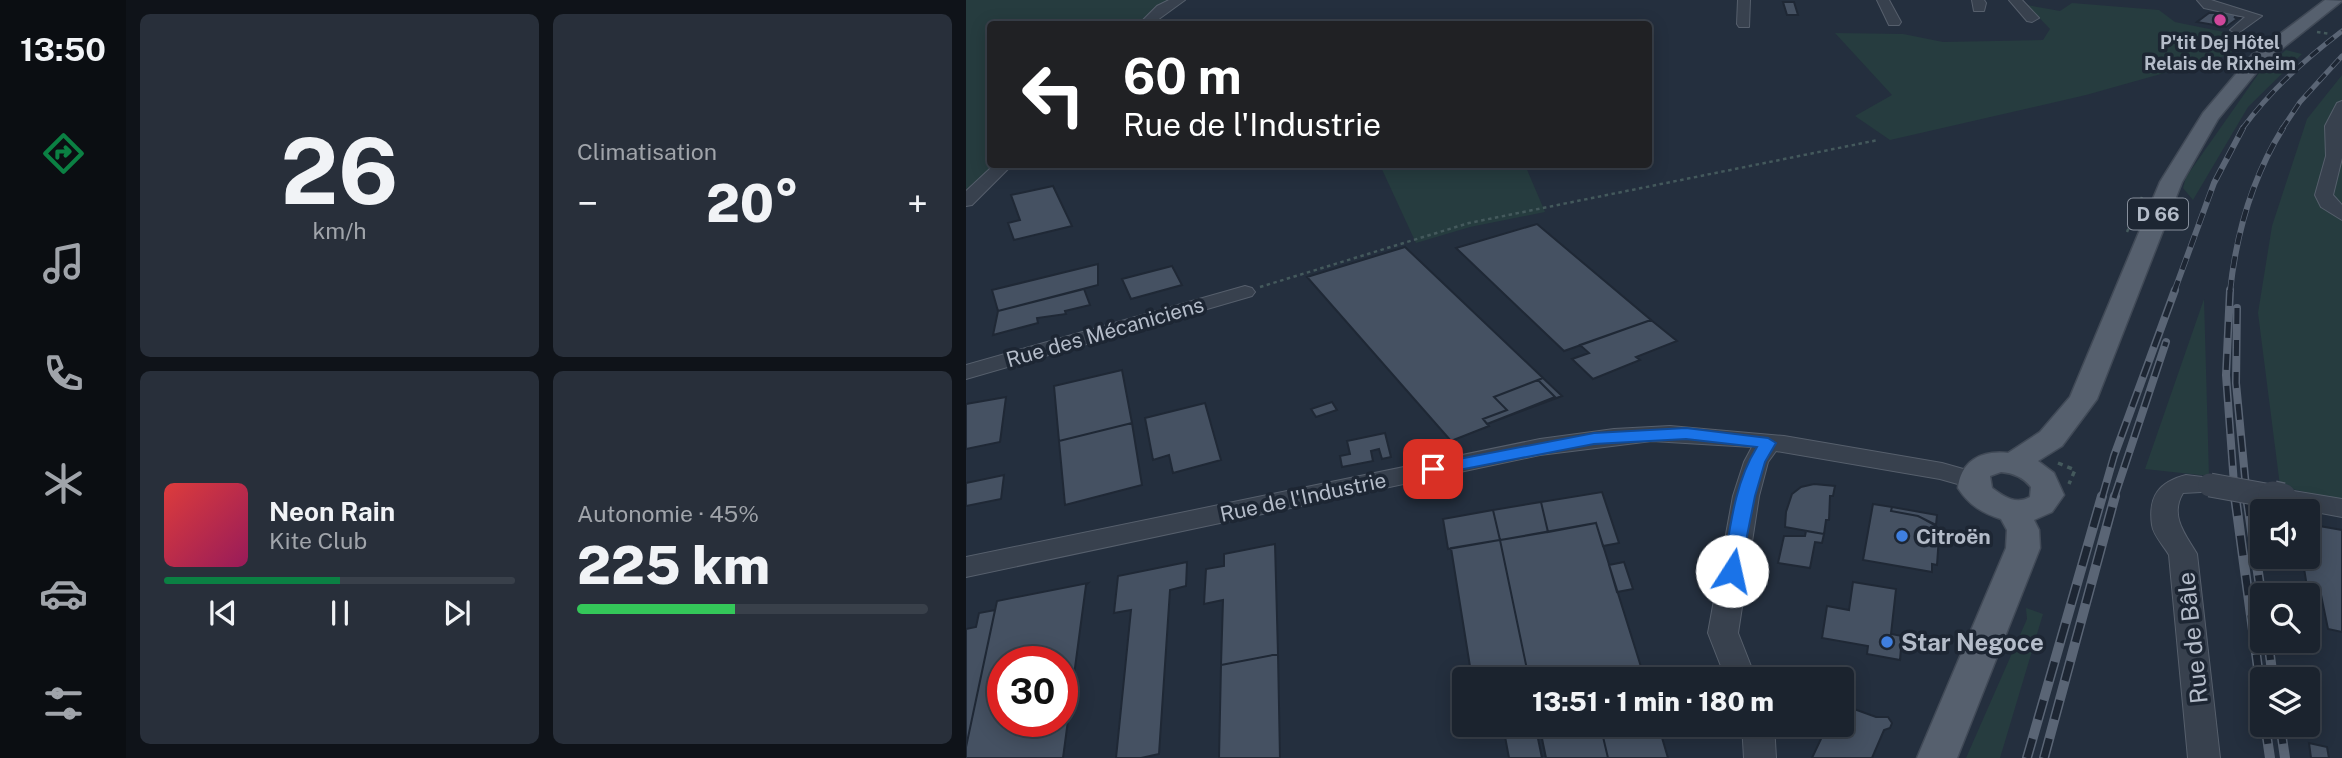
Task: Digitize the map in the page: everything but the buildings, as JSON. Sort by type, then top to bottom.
[{"type":"main road","name":"D 66","points":[[2043,479],[2052,460],[2077,428],[2083,399],[2176,170],[2233,87],[2267,51],[2334,0]]},
{"type":"main road","name":"D 66","points":[[2013,464],[2051,439],[2083,399]]},
{"type":"main road","points":[[2001,462],[2035,472],[2043,479],[2048,487],[2045,502],[2037,508],[2014,511],[1989,503],[1974,488],[1972,480],[1981,467],[2001,462]]},
{"type":"main road","points":[[1937,758],[2023,548],[2023,530],[2014,511]]},
{"type":"street","points":[[1148,21],[1162,9],[1179,0]]},
{"type":"street","points":[[1744,0],[1744,24]]},
{"type":"street","points":[[1883,0],[1894,22]]},
{"type":"street","points":[[2015,0],[2032,18]]},
{"type":"street","points":[[2203,0],[2208,5],[2255,16],[2237,30]]},
{"type":"street","points":[[2342,106],[2333,126],[2334,156],[2324,195],[2327,203],[2342,214]]},
{"type":"street","points":[[966,201],[1002,168]]},
{"type":"street","name":"Rue des Mécaniciens","points":[[966,372],[1245,292]]},
{"type":"street","name":"Rue de l'Industrie","points":[[966,567],[1594,438],[1686,434],[1768,443],[1942,471],[1972,480]]},
{"type":"street","points":[[1736,667],[1723,633],[1746,496],[1756,462],[1768,443]]},
{"type":"street","name":"Rue de Bâle","points":[[2210,485],[2342,508]]},
{"type":"street","points":[[1759,737],[1760,758]]},
{"type":"lane","name":"Rue de Bâle","points":[[2204,758],[2183,554],[2165,527],[2167,497],[2174,487],[2186,483],[2210,485]]},
{"type":"path","points":[[2319,32],[2330,34]]},
{"type":"path","points":[[1245,292],[1469,223],[1878,140]]},
{"type":"green space","points":[[966,0],[1173,0],[1142,21],[987,21],[987,168],[996,168],[966,195]]},
{"type":"green space","points":[[2072,3],[2159,10],[2175,22],[2258,39],[2225,56],[2086,95],[1890,140],[1855,116],[1892,95],[1835,33],[1903,34],[1943,42],[2043,40],[2050,29],[2027,5],[2060,11]]},
{"type":"green space","points":[[2286,50],[2302,54],[2248,107],[2193,200],[2183,188],[2186,177],[2259,73]]},
{"type":"green space","points":[[2342,75],[2342,501],[2280,486],[2258,313],[2272,226],[2307,119]]},
{"type":"green space","points":[[1381,168],[1526,168],[1545,212],[1470,227],[1416,243]]},
{"type":"green space","points":[[2204,299],[2209,476],[2145,469]]},
{"type":"green space","points":[[2026,608],[2043,614],[2000,758],[1966,758],[2027,619]]},
{"type":"railway","points":[[2242,129],[2288,77],[2342,31]]},
{"type":"railway","points":[[2282,129],[2300,102],[2342,56]]},
{"type":"railway","points":[[2174,292],[2214,183],[2243,128]]},
{"type":"railway","points":[[2230,292],[2236,249],[2247,207],[2262,167],[2283,128]]},
{"type":"railway","points":[[2102,498],[2114,456],[2175,290]]},
{"type":"railway","points":[[2230,290],[2226,375],[2235,498]]},
{"type":"railway","points":[[2237,308],[2236,383],[2247,498]]},
{"type":"railway","points":[[2114,498],[2166,342]]},
{"type":"railway","points":[[2027,758],[2102,496]]},
{"type":"railway","points":[[2044,758],[2115,496]]},
{"type":"railway","points":[[2235,496],[2258,667]]},
{"type":"railway","points":[[2247,496],[2260,583]]},
{"type":"railway","points":[[2270,653],[2271,667]]},
{"type":"railway","points":[[2267,737],[2270,758]]},
{"type":"railway","points":[[2282,737],[2285,758]]},
{"type":"place","name":"P'tit Dej Hôtel Relais de Rixheim","points":[[2220,20]]},
{"type":"place","name":"Citroën","points":[[1902,536]]},
{"type":"place","name":"Star Negoce","points":[[1887,642]]},
{"type":"route","points":[[1433,469],[1594,438],[1686,434],[1724,436],[1768,443],[1756,462],[1746,496],[1732,571]]}]
